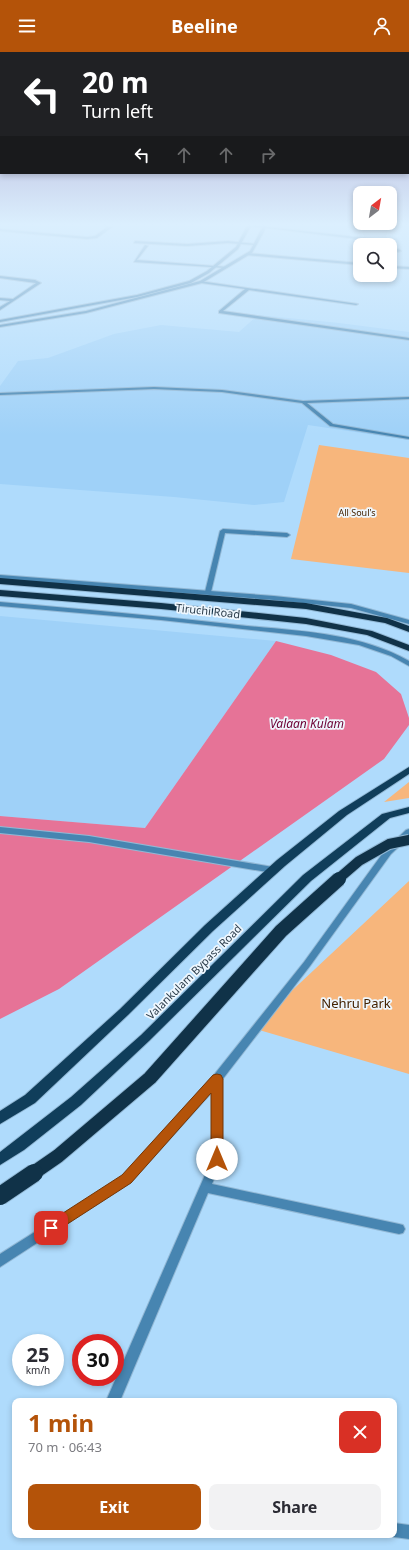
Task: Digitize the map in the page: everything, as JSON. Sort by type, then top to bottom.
[{"type":"highway","name":"Tiruchi Road","points":[[0,581],[306,606],[387,621],[409,629]]},
{"type":"highway","name":"Tiruchi Road","points":[[0,593],[161,606],[306,621],[369,633],[409,648]]},
{"type":"highway","points":[[0,1196],[58,1156],[150,1078],[281,931],[359,861],[389,844],[409,840]]},
{"type":"main road","name":"Valankulam Bypass Road","points":[[0,1118],[30,1099],[124,1012],[209,928],[273,870],[343,813],[409,770]]},
{"type":"main road","name":"Valankulam Bypass Road","points":[[0,1159],[76,1101],[133,1049],[307,878],[386,816],[409,810]]},
{"type":"street","points":[[0,309],[20,296]]},
{"type":"street","points":[[0,321],[137,296]]},
{"type":"street","points":[[0,326],[86,312],[148,296]]},
{"type":"street","points":[[240,296],[220,312],[409,339]]},
{"type":"street","points":[[298,296],[356,304]]},
{"type":"street","points":[[0,299],[14,300]]},
{"type":"street","points":[[0,394],[154,388],[222,391],[303,402],[409,398]]},
{"type":"street","points":[[303,402],[332,425],[409,438]]},
{"type":"street","points":[[208,592],[223,531],[287,535]]},
{"type":"street","points":[[0,577],[208,592],[351,606],[409,622]]},
{"type":"street","name":"Tiruchi Road","points":[[1,606],[306,634],[360,643],[393,655],[409,664]]},
{"type":"street","points":[[0,830],[89,839],[273,870]]},
{"type":"street","points":[[0,1261],[126,1179],[217,1079],[307,964],[388,852],[409,832]]},
{"type":"street","points":[[114,1398],[217,1159],[217,1079]]},
{"type":"street","points":[[205,1187],[399,1229]]},
{"type":"street","points":[[397,1530],[409,1532]]},
{"type":"shaded area","points":[[258,315],[409,332],[409,440],[308,425],[284,502],[254,505],[174,497],[0,484],[0,386],[18,361],[48,358],[114,334],[161,325],[239,332]]},
{"type":"shaded area","points":[[0,616],[276,641],[145,828],[0,816]]},
{"type":"green space","name":"All Soul's","points":[[319,445],[409,458],[409,573],[291,559]]},
{"type":"green space","points":[[409,782],[409,798],[384,802]]},
{"type":"green space","name":"Nehru Park","points":[[409,881],[409,1074],[252,1028]]},
{"type":"water","name":"Valaan Kulam","points":[[276,641],[331,655],[376,672],[401,694],[409,718],[409,725],[384,759],[59,989],[0,1019],[0,816],[145,828]]},
{"type":"route","points":[[51,1228],[126,1179],[217,1079],[217,1159]]}]
